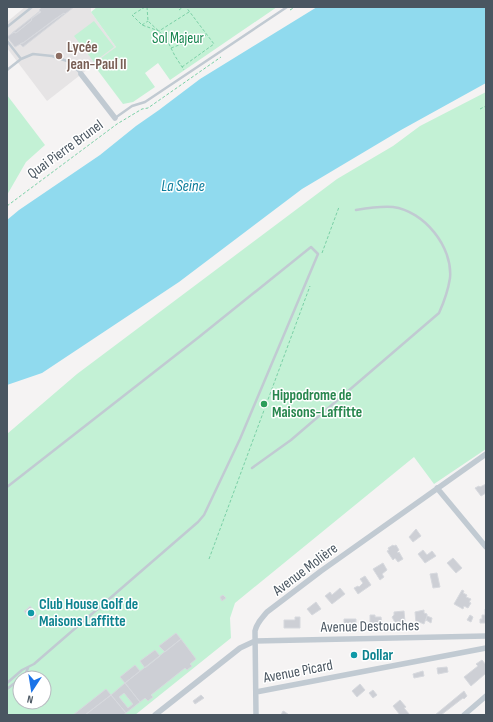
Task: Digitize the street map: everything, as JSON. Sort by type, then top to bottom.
[{"type":"street","points":[[81,74],[115,118]]},
{"type":"street","name":"Avenue Molière","points":[[256,715],[256,624],[267,612],[321,571],[486,454]]},
{"type":"street","points":[[437,488],[486,547]]},
{"type":"street","name":"Avenue Destouches","points":[[255,641],[486,636]]},
{"type":"street","points":[[155,715],[240,648],[255,641]]},
{"type":"street","name":"Avenue Picard","points":[[256,692],[486,648]]},
{"type":"street","points":[[464,715],[486,696]]},
{"type":"lane","points":[[7,27],[32,7]]},
{"type":"lane","name":"Quai Pierre Brunel","points":[[115,118],[132,106],[145,102],[287,7]]},
{"type":"lane","points":[[7,41],[21,59]]},
{"type":"lane","points":[[7,70],[21,59],[33,54],[62,59],[70,62],[81,74]]},
{"type":"lane","points":[[252,468],[291,440],[439,313],[446,298],[450,277],[448,259],[432,230],[421,219],[407,211],[393,207],[378,207],[356,210]]},
{"type":"lane","points":[[7,487],[199,337],[311,247],[318,254],[240,439],[204,515],[198,522],[34,664],[22,670],[7,683]]},
{"type":"path","points":[[159,31],[142,25],[132,15],[146,7],[148,21],[159,31],[166,38],[182,68],[214,44],[186,7]]},
{"type":"path","points":[[179,10],[183,7]]},
{"type":"path","points":[[159,31],[189,11]]},
{"type":"path","points":[[142,25],[148,21]]},
{"type":"path","points":[[171,48],[207,35]]},
{"type":"path","points":[[480,109],[486,106]]},
{"type":"path","name":"Quai Pierre Brunel","points":[[7,206],[117,124]]},
{"type":"path","points":[[320,259],[339,207]]},
{"type":"path","points":[[208,559],[311,282]]},
{"type":"shaded area","name":"Lycée Jean-Paul II","points":[[25,7],[91,7],[91,12],[116,47],[47,101],[7,48],[7,22]]},
{"type":"green space","name":"Sol Majeur","points":[[97,7],[277,7],[170,80],[158,63],[145,73],[155,87],[133,102],[123,104],[93,64],[116,47],[91,12]]},
{"type":"green space","points":[[94,21],[114,47],[94,62],[74,36]]},
{"type":"green space","name":"Hippodrome de Maisons-Laffitte","points":[[486,92],[486,449],[434,484],[414,457],[235,603],[230,618],[231,638],[135,715],[7,715],[7,434],[77,374],[337,179],[393,146],[420,126]]},
{"type":"green space","points":[[7,95],[45,145],[26,162],[7,195]]},
{"type":"water","name":"La Seine","points":[[317,7],[486,7],[486,83],[401,130],[302,189],[179,282],[42,373],[7,385],[7,220],[19,210],[100,155],[136,126],[200,79]]},
{"type":"building","points":[[42,7],[74,7],[15,47],[7,37],[14,32],[16,33],[32,20],[31,19],[41,12],[39,10]]},
{"type":"building","points":[[40,11],[31,19],[32,20],[16,33],[12,33]]},
{"type":"building","points":[[64,13],[65,14],[23,47],[20,44],[23,43]]},
{"type":"building","points":[[486,484],[486,493],[481,496],[475,488]]},
{"type":"building","points":[[416,529],[421,536],[413,542],[409,537]]},
{"type":"building","points":[[396,545],[399,550],[397,552],[399,552],[403,559],[398,562],[395,558],[393,560],[387,551],[389,550],[388,548]]},
{"type":"building","points":[[423,550],[427,555],[432,551],[436,556],[425,563],[418,554]]},
{"type":"building","points":[[453,558],[462,568],[456,573],[447,563]]},
{"type":"building","points":[[383,563],[387,570],[382,574],[384,577],[380,580],[373,569]]},
{"type":"building","points":[[437,573],[440,587],[433,588],[430,574]]},
{"type":"building","points":[[365,576],[371,585],[358,594],[354,588],[359,587],[363,583],[360,579]]},
{"type":"building","points":[[340,588],[345,594],[332,604],[325,596],[330,592],[332,595]]},
{"type":"building","points":[[462,590],[464,591],[463,593],[467,595],[466,597],[471,599],[469,602],[471,603],[468,608],[464,606],[463,609],[454,604]]},
{"type":"building","points":[[223,595],[226,598],[222,601],[220,597]]},
{"type":"building","points":[[316,602],[321,609],[312,615],[307,609]]},
{"type":"building","name":"Club House Golf de Maisons Laffitte","points":[[30,606],[37,616],[33,619],[26,610]]},
{"type":"building","points":[[485,609],[486,623],[480,623],[482,615],[485,615]]},
{"type":"building","points":[[26,610],[33,619],[32,620],[24,611]]},
{"type":"building","points":[[424,610],[424,613],[427,614],[427,616],[424,624],[419,622],[416,623],[415,612]]},
{"type":"building","points":[[404,611],[405,622],[397,626],[392,617],[394,612]]},
{"type":"building","points":[[370,615],[381,617],[382,625],[370,626]]},
{"type":"building","points":[[470,615],[473,617],[471,622],[467,620]]},
{"type":"building","points":[[427,616],[432,618],[431,623],[426,620]]},
{"type":"building","points":[[295,617],[300,617],[300,628],[284,628],[284,620],[295,620]]},
{"type":"building","points":[[344,619],[356,619],[356,626],[344,626]]},
{"type":"building","points":[[176,633],[181,639],[165,652],[159,646]]},
{"type":"building","points":[[181,639],[196,659],[190,664],[192,666],[187,670],[185,668],[151,695],[153,697],[148,701],[145,698],[140,702],[125,683]]},
{"type":"building","points":[[155,650],[160,656],[145,668],[140,661]]},
{"type":"building","points":[[482,660],[486,665],[486,676],[485,674],[471,686],[464,677],[478,666],[476,664]]},
{"type":"building","points":[[135,665],[140,671],[125,683],[120,677]]},
{"type":"building","points":[[447,667],[448,672],[438,674],[437,668]]},
{"type":"building","points":[[423,671],[424,676],[414,678],[413,674]]},
{"type":"building","points":[[125,683],[140,702],[126,713],[111,695]],"holes":[[[124,693],[133,704],[128,708],[119,697]]]},
{"type":"building","points":[[360,684],[365,690],[357,697],[352,691]]},
{"type":"building","points":[[106,689],[111,695],[85,715],[73,715]]},
{"type":"building","points":[[373,690],[377,695],[373,698],[369,693]]},
{"type":"building","points":[[464,691],[467,696],[464,699],[463,698],[441,715],[435,715]]},
{"type":"building","points":[[111,695],[126,713],[123,715],[85,715]]},
{"type":"building","points":[[201,695],[204,698],[195,704],[193,701]]},
{"type":"building","points":[[400,700],[410,715],[400,715],[393,706]]},
{"type":"building","points":[[283,711],[285,712],[289,715],[281,715]]},
{"type":"place","name":"Lycée Jean-Paul II","points":[[59,56]]},
{"type":"place","name":"Hippodrome de Maisons-Laffitte","points":[[264,404]]},
{"type":"place","name":"Club House Golf de Maisons Laffitte","points":[[31,613]]},
{"type":"place","name":"Dollar","points":[[354,655]]}]
